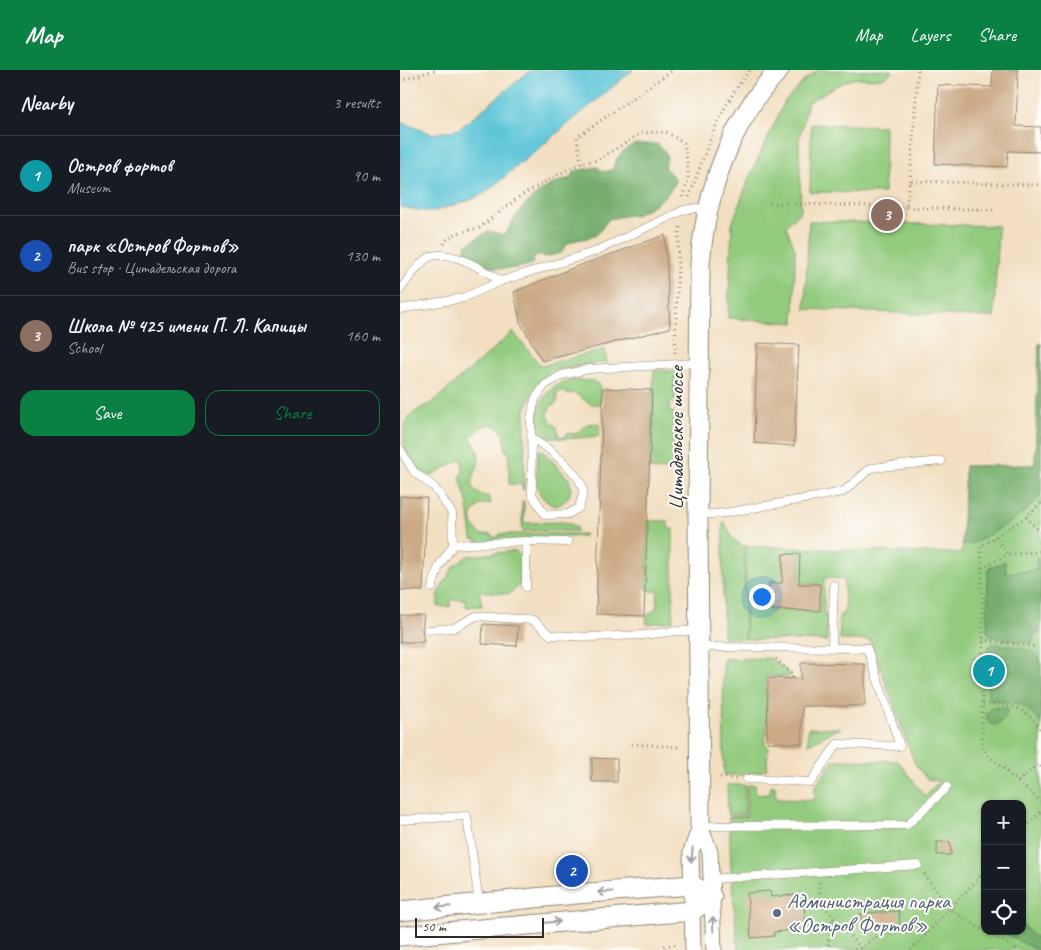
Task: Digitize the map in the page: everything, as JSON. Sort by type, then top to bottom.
[{"type":"street","name":"Цитадельское шоссе","points":[[693,950],[691,852],[700,826],[698,515],[700,265],[702,238],[707,210],[722,166],[741,122],[752,103],[780,70]]},
{"type":"street","name":"Цитадельское шоссе","points":[[700,826],[710,852],[714,950]]},
{"type":"street","points":[[400,911],[692,885],[711,888]]},
{"type":"street","points":[[400,936],[692,910],[711,888]]},
{"type":"lane","points":[[400,309],[463,298],[501,281],[594,252],[684,210],[697,208],[707,210]]},
{"type":"lane","points":[[400,290],[417,268],[431,256],[447,256],[469,263],[501,281]]},
{"type":"lane","points":[[532,439],[543,444],[579,479],[583,492],[579,508],[568,514],[546,515],[532,494],[531,418],[535,399],[545,385],[562,376],[589,369],[699,363]]},
{"type":"lane","points":[[400,449],[414,472],[434,487],[452,513],[453,545],[439,566],[432,588]]},
{"type":"lane","points":[[698,515],[725,513],[843,492],[871,468],[941,461]]},
{"type":"lane","points":[[526,542],[526,587]]},
{"type":"lane","points":[[453,545],[568,542]]},
{"type":"lane","points":[[832,648],[834,585]]},
{"type":"lane","points":[[428,630],[454,628],[476,616],[533,620],[550,635],[592,637],[643,635],[677,630],[698,639],[764,648],[867,648],[900,746],[837,744],[811,782],[747,779]]},
{"type":"lane","points":[[700,826],[907,825],[947,787]]},
{"type":"lane","points":[[400,820],[467,816],[479,903]]},
{"type":"lane","points":[[711,888],[819,871],[918,865]]},
{"type":"path","points":[[400,82],[434,70]]},
{"type":"path","points":[[581,163],[577,137],[674,70]]},
{"type":"path","points":[[906,207],[910,181],[918,70]]},
{"type":"path","points":[[440,256],[445,241],[457,233],[479,228],[519,197],[581,163],[598,160],[641,134],[666,132],[684,143],[688,182],[682,194],[684,210]]},
{"type":"path","points":[[910,181],[1041,186]]},
{"type":"path","points":[[770,203],[993,210]]},
{"type":"path","points":[[676,408],[673,400],[672,382],[679,232],[682,220]]},
{"type":"path","points":[[1041,503],[1026,517],[981,546],[983,640],[982,736],[985,751],[1041,802]]},
{"type":"path","points":[[1026,517],[1041,533]]},
{"type":"path","points":[[995,536],[1008,555]]},
{"type":"path","points":[[982,568],[1008,555],[1041,552]]},
{"type":"path","points":[[983,640],[1037,648]]},
{"type":"path","points":[[764,648],[793,675],[792,679]]},
{"type":"path","points":[[983,704],[1014,706],[1026,713],[1041,730]]},
{"type":"path","points":[[632,744],[678,747]]},
{"type":"path","points":[[1018,782],[1038,764],[1041,767]]},
{"type":"path","points":[[1026,827],[1041,811]]},
{"type":"path","points":[[918,865],[949,908],[981,928]]},
{"type":"path","points":[[819,871],[821,902],[861,949]]},
{"type":"path","points":[[911,950],[981,875]]},
{"type":"path","points":[[827,950],[833,917]]},
{"type":"path","points":[[855,950],[861,949],[880,934],[927,933]]},
{"type":"path","points":[[992,935],[1020,950]]},
{"type":"green space","points":[[818,70],[893,70],[885,77],[849,80],[808,102],[799,141],[801,211],[786,226],[795,249],[794,323],[728,318],[732,224],[749,178],[785,101],[807,78]]},
{"type":"green space","points":[[811,124],[885,126],[884,193],[810,192]]},
{"type":"green space","points":[[635,144],[658,144],[666,155],[667,160],[664,167],[676,179],[665,196],[653,205],[635,216],[629,215],[609,219],[596,235],[568,244],[561,253],[545,257],[540,255],[534,257],[533,263],[525,266],[507,269],[497,268],[479,264],[463,255],[466,245],[489,231],[504,235],[523,208],[534,196],[547,187],[571,178],[575,171],[597,167],[604,172],[613,169],[621,154]]},
{"type":"green space","points":[[809,221],[998,226],[994,317],[805,309]]},
{"type":"green space","points":[[513,332],[541,366],[605,349],[607,362],[551,371],[534,391],[525,409],[524,490],[522,485],[509,484],[509,453],[505,450],[505,442],[500,429],[491,425],[485,426],[474,435],[469,435],[478,452],[479,459],[472,485],[479,494],[489,497],[491,504],[482,505],[476,509],[472,516],[473,525],[481,535],[491,534],[497,538],[500,534],[585,534],[584,536],[484,543],[472,539],[468,505],[460,478],[463,471],[462,459],[430,476],[413,465],[407,455],[404,432],[405,425],[412,415],[417,410],[432,403]]},
{"type":"green space","points":[[1039,344],[1041,344],[1041,950],[738,950],[729,817],[747,816],[747,785],[755,785],[756,795],[770,794],[770,786],[775,786],[776,799],[815,800],[815,787],[834,760],[898,761],[925,797],[939,781],[927,779],[915,764],[870,640],[840,640],[839,616],[845,611],[844,579],[824,578],[824,616],[827,616],[827,641],[746,639],[745,546],[962,553],[965,466],[1035,465]],"holes":[[[783,554],[800,555],[799,576],[782,575]],[[769,583],[820,584],[820,611],[769,610]]]},
{"type":"green space","points":[[1039,344],[1041,344],[1041,493],[1029,508],[1012,521],[976,542],[962,544],[965,466],[1035,465]]},
{"type":"green space","points":[[654,370],[681,372],[680,401],[670,401],[669,412],[674,412],[673,470],[649,469]]},
{"type":"green space","points":[[568,380],[594,381],[597,383],[600,391],[600,404],[591,404],[574,393],[557,392],[557,403],[550,408],[548,415],[557,427],[559,437],[567,436],[567,433],[576,434],[587,424],[599,423],[599,436],[558,438],[538,432],[537,415],[542,400],[553,388]]},
{"type":"green space","points":[[541,449],[569,479],[571,488],[569,496],[564,502],[556,506],[542,497],[537,484],[538,452]]},
{"type":"green space","points":[[522,501],[524,501],[524,523],[563,522],[576,526],[577,531],[522,531]]},
{"type":"green space","points":[[648,521],[668,521],[668,528],[673,529],[673,621],[647,624],[646,616],[656,609],[658,591],[651,591],[646,588]]},
{"type":"green space","points":[[725,522],[732,538],[744,547],[745,639],[723,637],[723,523]]},
{"type":"green space","points":[[516,551],[524,568],[522,579],[509,594],[479,591],[482,606],[466,607],[466,599],[451,600],[450,607],[438,607],[437,595],[454,566],[468,556]]},
{"type":"green space","points":[[1036,558],[1041,558],[1041,631],[1034,634],[1032,643],[990,636],[987,630],[988,569],[1005,561],[1006,573],[1037,570]]},
{"type":"green space","points":[[993,644],[1029,650],[1038,658],[1041,664],[1041,723],[1028,709],[1020,704],[989,699],[987,648]]},
{"type":"green space","points":[[770,658],[790,674],[789,677],[766,676],[767,734],[765,734],[765,745],[768,746],[767,769],[760,772],[747,773],[747,775],[724,775],[723,659]]},
{"type":"green space","points":[[992,707],[1008,708],[1003,720],[994,725],[987,721],[987,713]]},
{"type":"green space","points":[[808,728],[841,728],[808,744]]},
{"type":"green space","points":[[727,785],[745,785],[745,814],[728,815]]},
{"type":"green space","points":[[1026,928],[1034,937],[1041,936],[1041,950],[1037,950],[1008,935],[1026,935]]},
{"type":"water","points":[[531,70],[633,70],[485,193],[470,200],[431,212],[400,207],[400,122],[433,134],[459,129]]},
{"type":"building","points":[[993,70],[1018,70],[1016,126],[1041,127],[1041,152],[1008,151],[1007,167],[935,164],[938,85],[992,87]]},
{"type":"building","points":[[665,235],[670,328],[542,361],[520,322],[514,292],[575,267]]},
{"type":"building","points":[[757,343],[799,345],[794,446],[754,443]]},
{"type":"building","points":[[603,388],[652,390],[644,616],[596,614]]},
{"type":"building","points":[[400,496],[427,498],[423,591],[400,590]]},
{"type":"building","points":[[783,554],[800,554],[799,584],[820,584],[820,611],[769,610],[769,583],[782,583]]},
{"type":"building","points":[[400,615],[424,615],[422,630],[424,642],[400,642]]},
{"type":"building","points":[[483,624],[518,626],[517,646],[482,644]]},
{"type":"building","points":[[801,663],[865,664],[865,706],[802,706],[802,744],[767,742],[768,678],[801,679]]},
{"type":"building","points":[[592,758],[617,759],[617,782],[592,782]]},
{"type":"building","points":[[937,842],[950,842],[951,855],[937,855]]},
{"type":"building","name":"Администрация парка «Остров Фортов»","points":[[770,891],[771,897],[803,894],[806,929],[774,932],[774,936],[751,938],[747,893]]},
{"type":"building","points":[[899,911],[900,927],[862,930],[861,913]]},
{"type":"place","name":"Школа № 425 имени П. Л. Капицы","points":[[887,215]]},
{"type":"place","name":"Остров фортов","points":[[989,671]]},
{"type":"place","name":"парк «Остров Фортов»","points":[[572,871]]},
{"type":"place","name":"Администрация парка «Остров Фортов»","points":[[777,913]]}]
